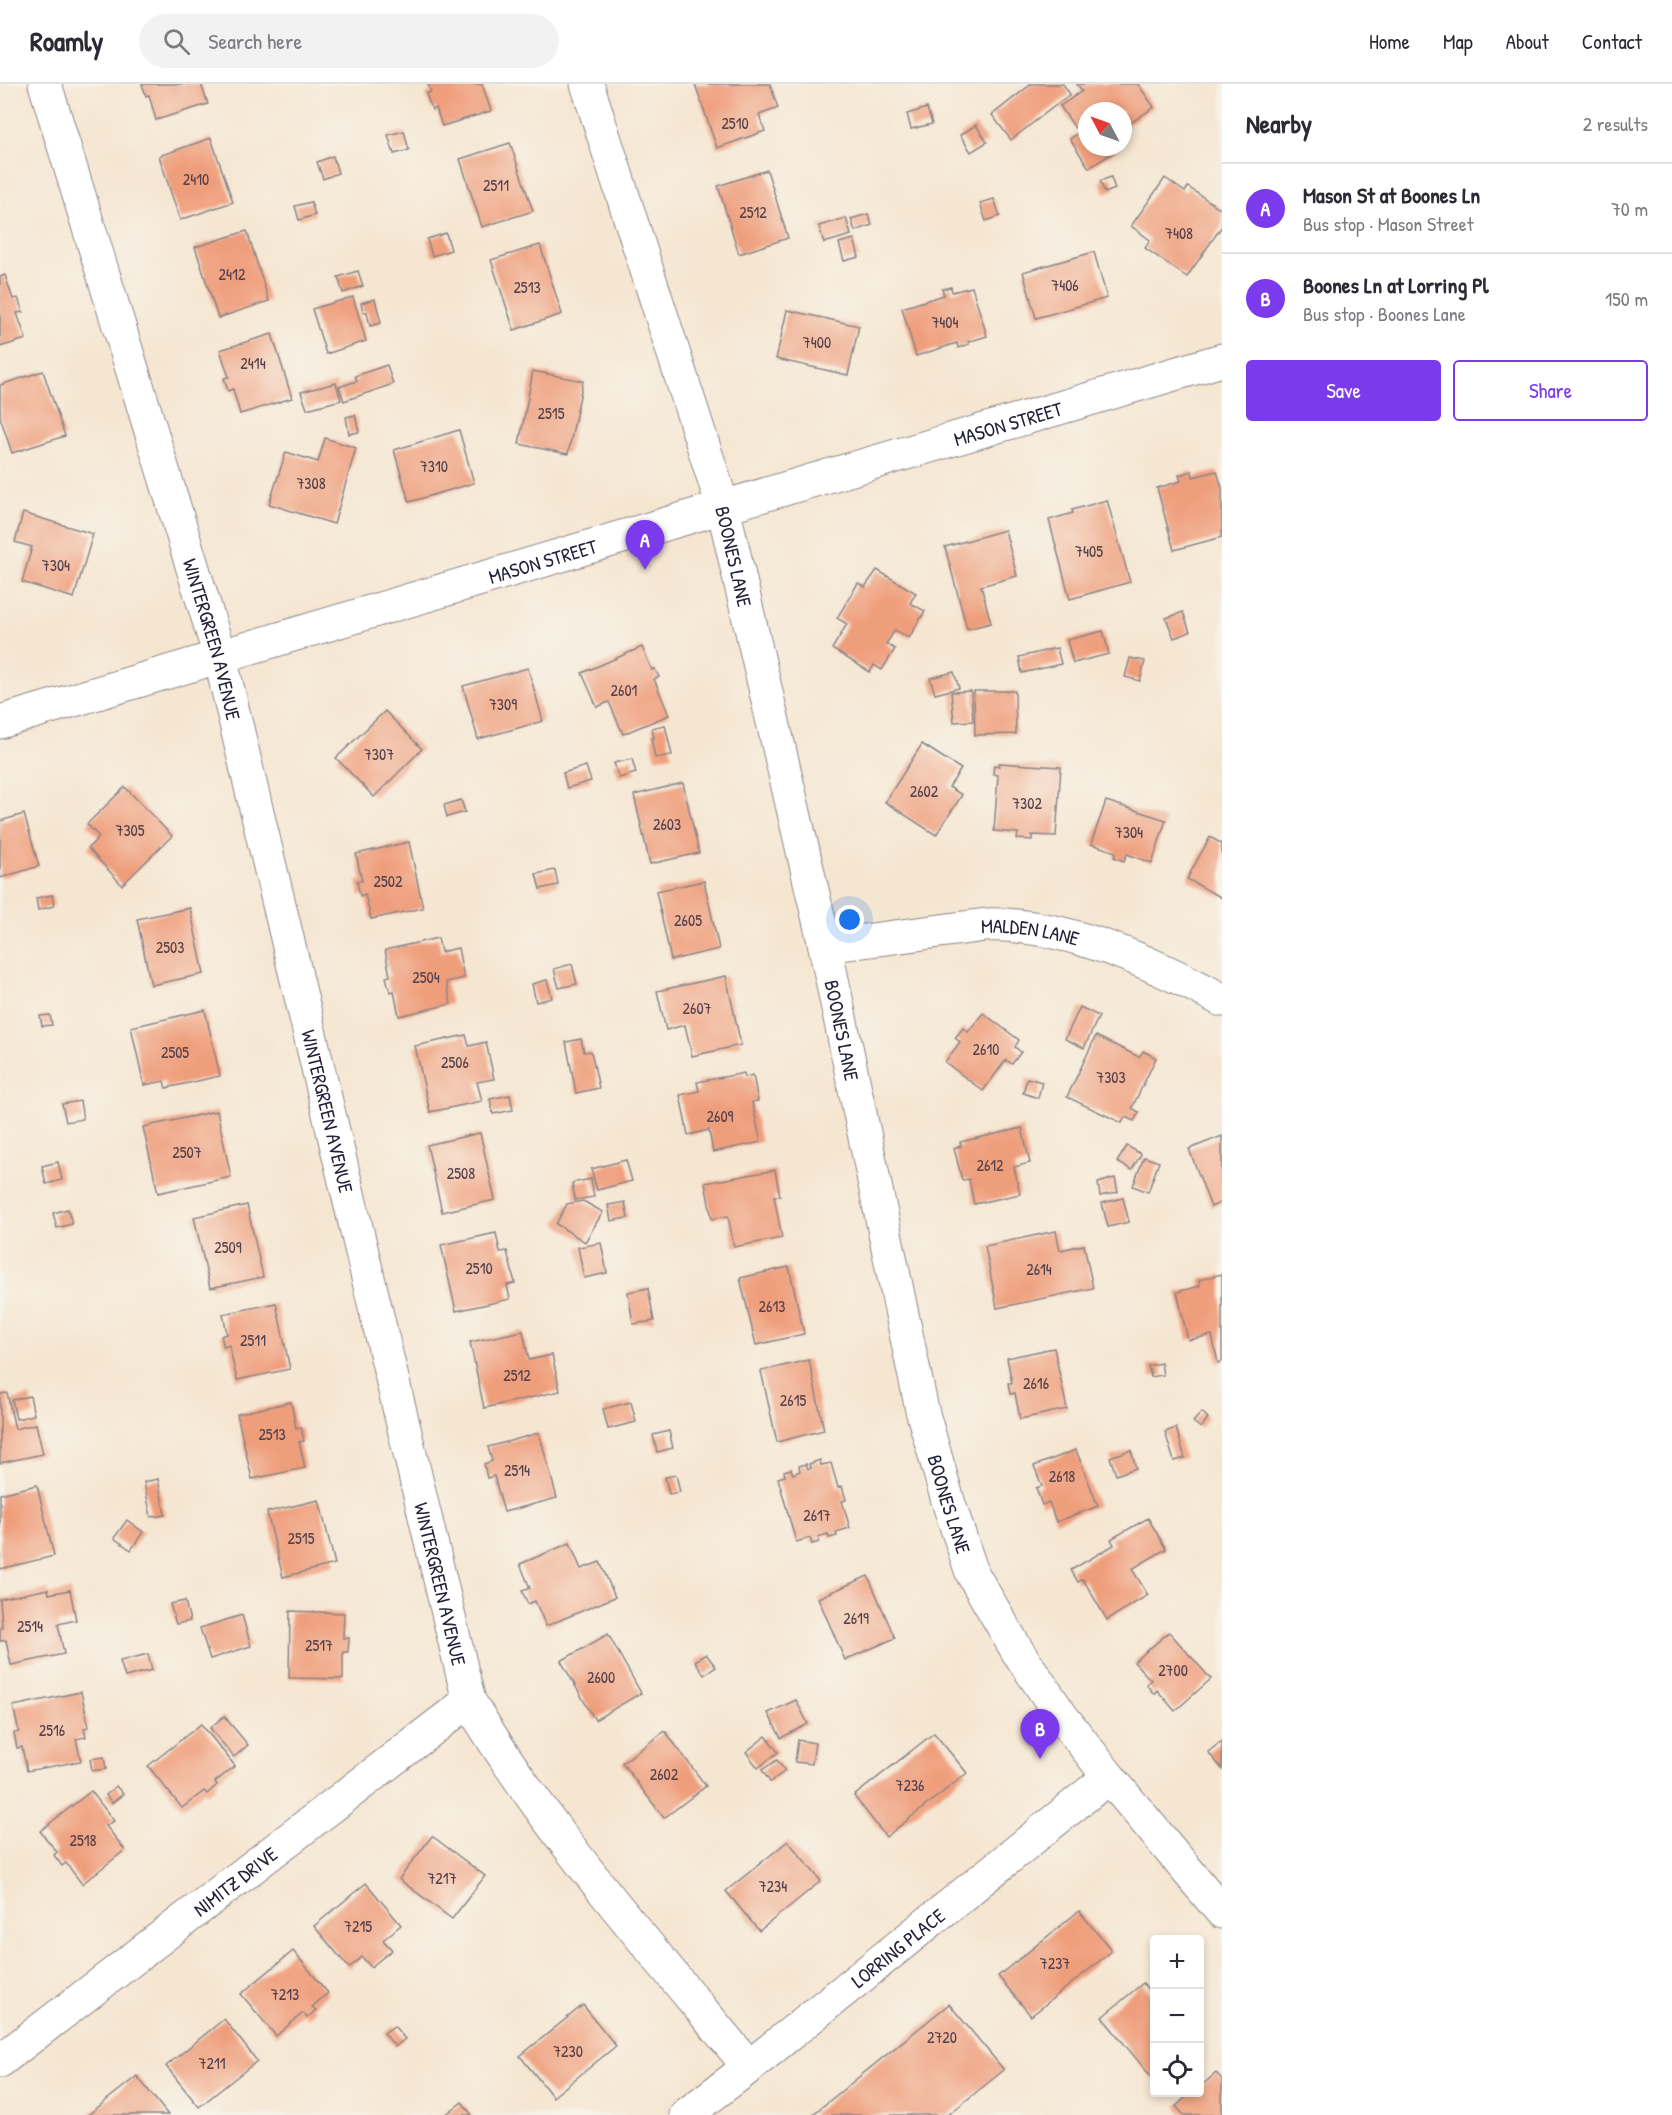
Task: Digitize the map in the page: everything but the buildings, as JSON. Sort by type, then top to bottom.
[{"type":"street","name":"WINTERGREEN AVENUE","points":[[45,84],[220,657],[469,1701],[514,1773],[580,1862],[749,2067]]},
{"type":"street","name":"BOONES LANE","points":[[587,84],[723,507],[825,946],[922,1410],[948,1501],[972,1573],[1018,1652],[1063,1718],[1109,1777],[1222,1912]]},
{"type":"street","name":"MASON STREET","points":[[0,722],[1222,360]]},
{"type":"street","name":"MALDEN LANE","points":[[825,946],[986,925],[1008,924],[1040,928],[1088,942],[1144,963],[1222,1000]]},
{"type":"street","name":"NIMITZ DRIVE","points":[[0,2059],[469,1701]]},
{"type":"street","name":"LORRING PLACE","points":[[686,2115],[749,2067],[1109,1777]]},
{"type":"place","name":"Mason St at Boones Ln","points":[[645,570]]},
{"type":"place","name":"Boones Ln at Lorring Pl","points":[[1040,1759]]}]
